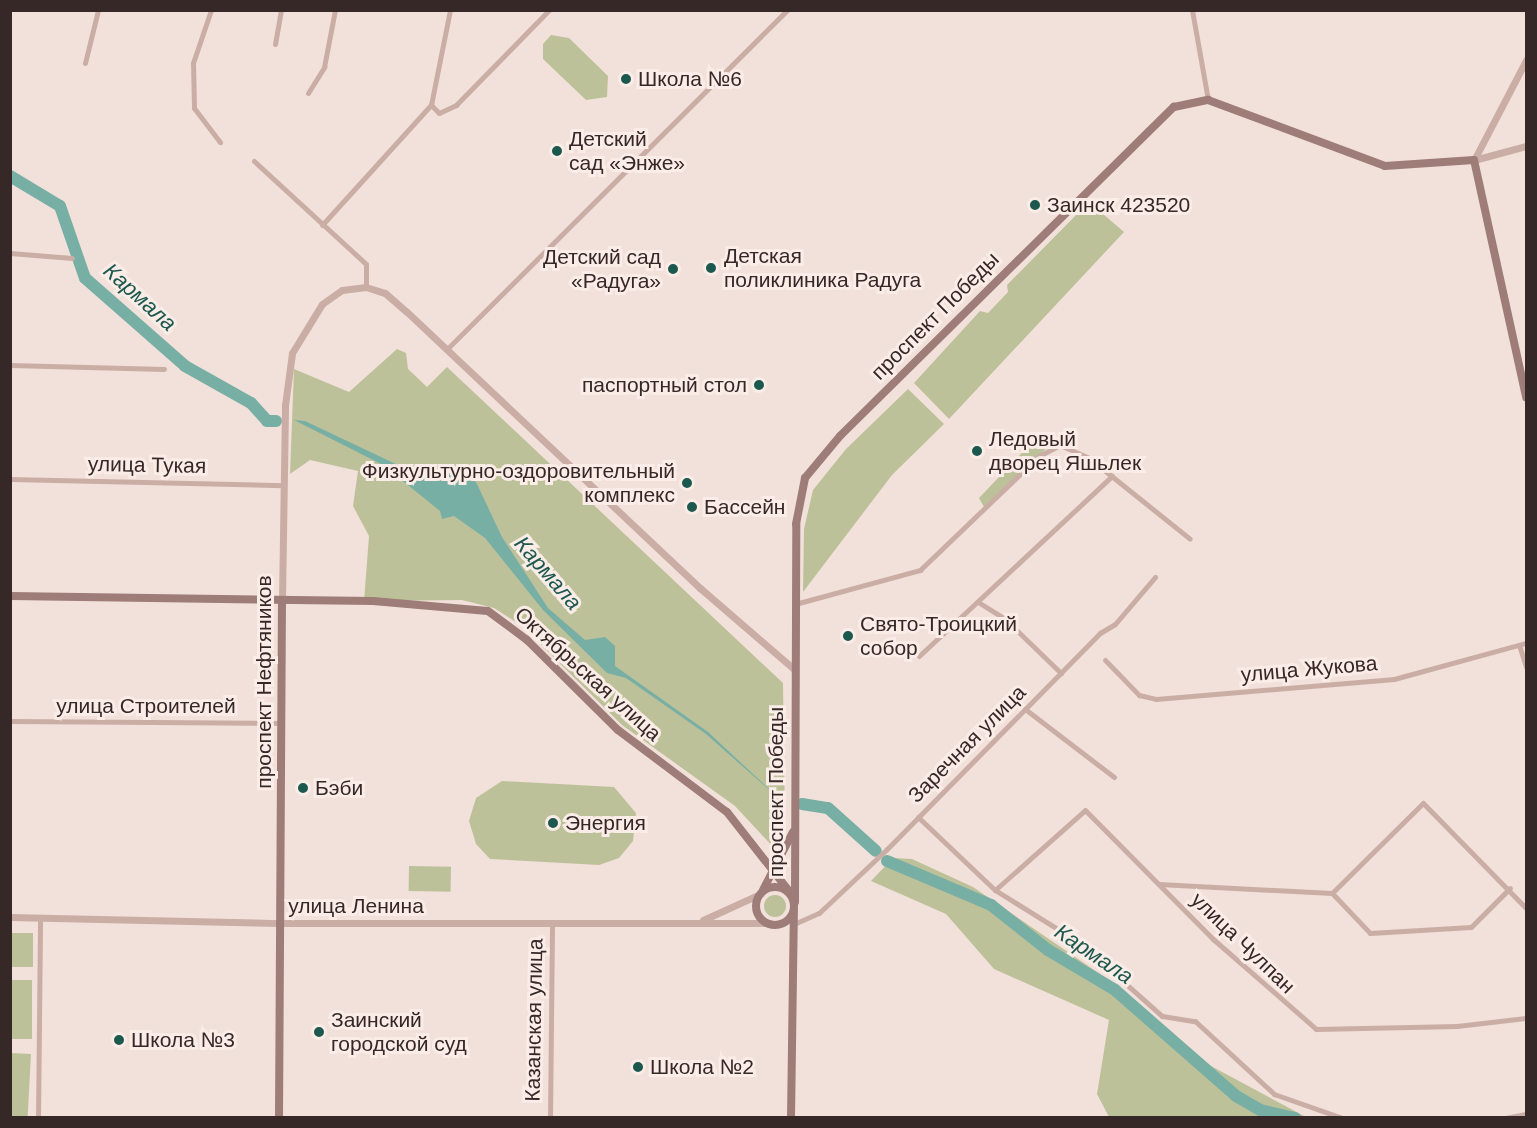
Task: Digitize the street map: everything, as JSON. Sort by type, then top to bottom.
[{"type":"main road","points":[[1208,100],[1367,162],[1396,166],[1474,160],[1527,397]]},
{"type":"main road","name":"проспект Победы","points":[[791,1118],[795,906],[795,604],[798,507],[814,464],[1166,113],[1186,101],[1208,100]]},
{"type":"main road","name":"Октябрьская улица","points":[[10,596],[282,600],[466,606],[499,617],[618,730],[727,812],[789,891]]},
{"type":"main road","name":"проспект Нефтяников","points":[[279,1118],[282,600]]},
{"type":"main road","points":[[782,924],[766,923],[756,910],[761,893],[794,830]]},
{"type":"main road","points":[[761,893],[777,886],[789,891],[795,906],[782,924]]},
{"type":"main road","points":[[782,924],[793,939]]},
{"type":"street","points":[[85,63],[98,10]]},
{"type":"street","points":[[211,10],[193,63],[194,108],[219,142]]},
{"type":"street","points":[[275,44],[281,10]]},
{"type":"street","points":[[308,93],[324,67],[335,10]]},
{"type":"street","points":[[322,225],[431,105],[450,10]]},
{"type":"street","points":[[431,105],[439,113],[456,105],[549,10]]},
{"type":"street","points":[[448,348],[788,10]]},
{"type":"street","points":[[1192,10],[1208,100]]},
{"type":"street","points":[[1474,160],[1527,60]]},
{"type":"street","points":[[1474,160],[1527,146]]},
{"type":"street","points":[[254,162],[366,264],[366,287],[390,297],[448,348],[700,588],[795,670]]},
{"type":"street","points":[[10,253],[72,258]]},
{"type":"street","name":"проспект Нефтяников","points":[[282,600],[285,405],[292,353],[308,321],[332,296],[366,287]]},
{"type":"street","points":[[10,366],[164,369]]},
{"type":"street","points":[[795,604],[920,570],[1052,447],[1068,446],[1089,458],[1190,539]]},
{"type":"street","points":[[919,656],[978,602],[993,581],[1037,548],[1112,476]]},
{"type":"street","name":"улица Тукая","points":[[10,479],[284,485]]},
{"type":"street","name":"Заречная улица","points":[[794,924],[819,913],[887,849],[1061,673],[1115,624],[1155,576]]},
{"type":"street","points":[[978,602],[1061,673]]},
{"type":"street","name":"улица Жукова","points":[[1105,660],[1134,691],[1156,699],[1394,679],[1527,643]]},
{"type":"street","points":[[1519,645],[1527,667]]},
{"type":"street","points":[[1025,709],[1114,777]]},
{"type":"street","name":"улица Строителей","points":[[10,721],[281,723]]},
{"type":"street","points":[[1332,893],[1423,803],[1510,888],[1527,908]]},
{"type":"street","name":"улица Чулпан","points":[[995,890],[1085,810],[1298,1018],[1316,1029],[1457,1026],[1527,1018]]},
{"type":"street","points":[[918,817],[995,890],[1080,943],[1162,1016],[1195,1021],[1274,1094],[1342,1118]]},
{"type":"street","points":[[1159,884],[1332,893],[1370,933],[1471,927],[1510,888]]},
{"type":"street","points":[[701,921],[761,893]]},
{"type":"street","name":"улица Ленина","points":[[10,917],[280,923],[701,921],[766,923]]},
{"type":"street","points":[[38,1118],[40,917]]},
{"type":"street","name":"Казанская улица","points":[[550,1118],[552,922]]},
{"type":"street","points":[[1505,1118],[1527,1113]]},
{"type":"green space","points":[[551,35],[569,38],[608,76],[607,97],[586,100],[543,59],[543,44]]},
{"type":"green space","points":[[1089,202],[1124,232],[949,419],[914,383],[980,311],[988,313],[1008,292],[1007,285]]},
{"type":"green space","points":[[397,349],[406,353],[408,369],[427,387],[447,367],[783,683],[785,825],[775,849],[735,806],[622,725],[522,626],[494,608],[462,600],[364,601],[369,536],[353,506],[358,471],[310,460],[290,474],[294,369],[349,392]]},
{"type":"green space","points":[[908,389],[944,424],[892,475],[803,592],[804,529],[813,490],[846,449]]},
{"type":"green space","points":[[1038,436],[1047,438],[1049,446],[984,507],[979,498]]},
{"type":"green space","name":"Энергия","points":[[502,781],[614,787],[636,813],[633,841],[619,858],[599,865],[490,859],[476,844],[469,821],[476,798]]},
{"type":"green space","points":[[893,858],[912,859],[973,887],[1116,985],[1211,1066],[1306,1117],[1109,1117],[1097,1094],[1109,1020],[994,969],[946,914],[871,881]]},
{"type":"green space","points":[[409,866],[451,867],[451,892],[409,891]]},
{"type":"green space","points":[[775,895],[783,898],[786,906],[783,914],[775,917],[767,914],[764,906],[767,898]]},
{"type":"green space","points":[[11,933],[33,933],[33,967],[11,967]]},
{"type":"green space","points":[[11,980],[32,980],[32,1039],[11,1039]]},
{"type":"green space","points":[[11,1053],[31,1054],[28,1118],[10,1117]]},
{"type":"water","points":[[294,420],[305,421],[400,466],[458,472],[476,482],[502,537],[548,608],[585,640],[605,637],[615,646],[615,666],[708,732],[784,803],[706,734],[626,678],[607,673],[543,610],[485,538],[454,516],[442,519],[440,511],[383,465]]},
{"type":"waterway","name":"Кармала","points":[[10,176],[60,206],[85,278],[185,366],[251,403],[267,421],[276,421]]},
{"type":"waterway","name":"Кармала","points":[[802,804],[828,808],[876,851]]},
{"type":"waterway","name":"Кармала","points":[[887,861],[991,905],[1048,950],[1115,990],[1236,1096],[1260,1110],[1295,1118]]},
{"type":"place","name":"Школа №6","points":[[626,79]]},
{"type":"place","name":"Детский сад «Энже»","points":[[557,151]]},
{"type":"place","name":"Заинск 423520","points":[[1035,205]]},
{"type":"place","name":"Детская поликлиника Радуга","points":[[711,268]]},
{"type":"place","name":"Детский сад «Радуга»","points":[[673,269]]},
{"type":"place","name":"паспортный стол","points":[[759,385]]},
{"type":"place","name":"Ледовый дворец Яшьлек","points":[[977,451]]},
{"type":"place","name":"Физкультурно-оздоровительный комплекс","points":[[687,483]]},
{"type":"place","name":"Бассейн","points":[[692,507]]},
{"type":"place","name":"Свято-Троицкий собор","points":[[848,636]]},
{"type":"place","name":"Бэби","points":[[303,788]]},
{"type":"place","name":"Энергия","points":[[553,823]]},
{"type":"place","name":"Заинский городской суд","points":[[319,1032]]},
{"type":"place","name":"Школа №3","points":[[119,1040]]},
{"type":"place","name":"Школа №2","points":[[638,1067]]}]
